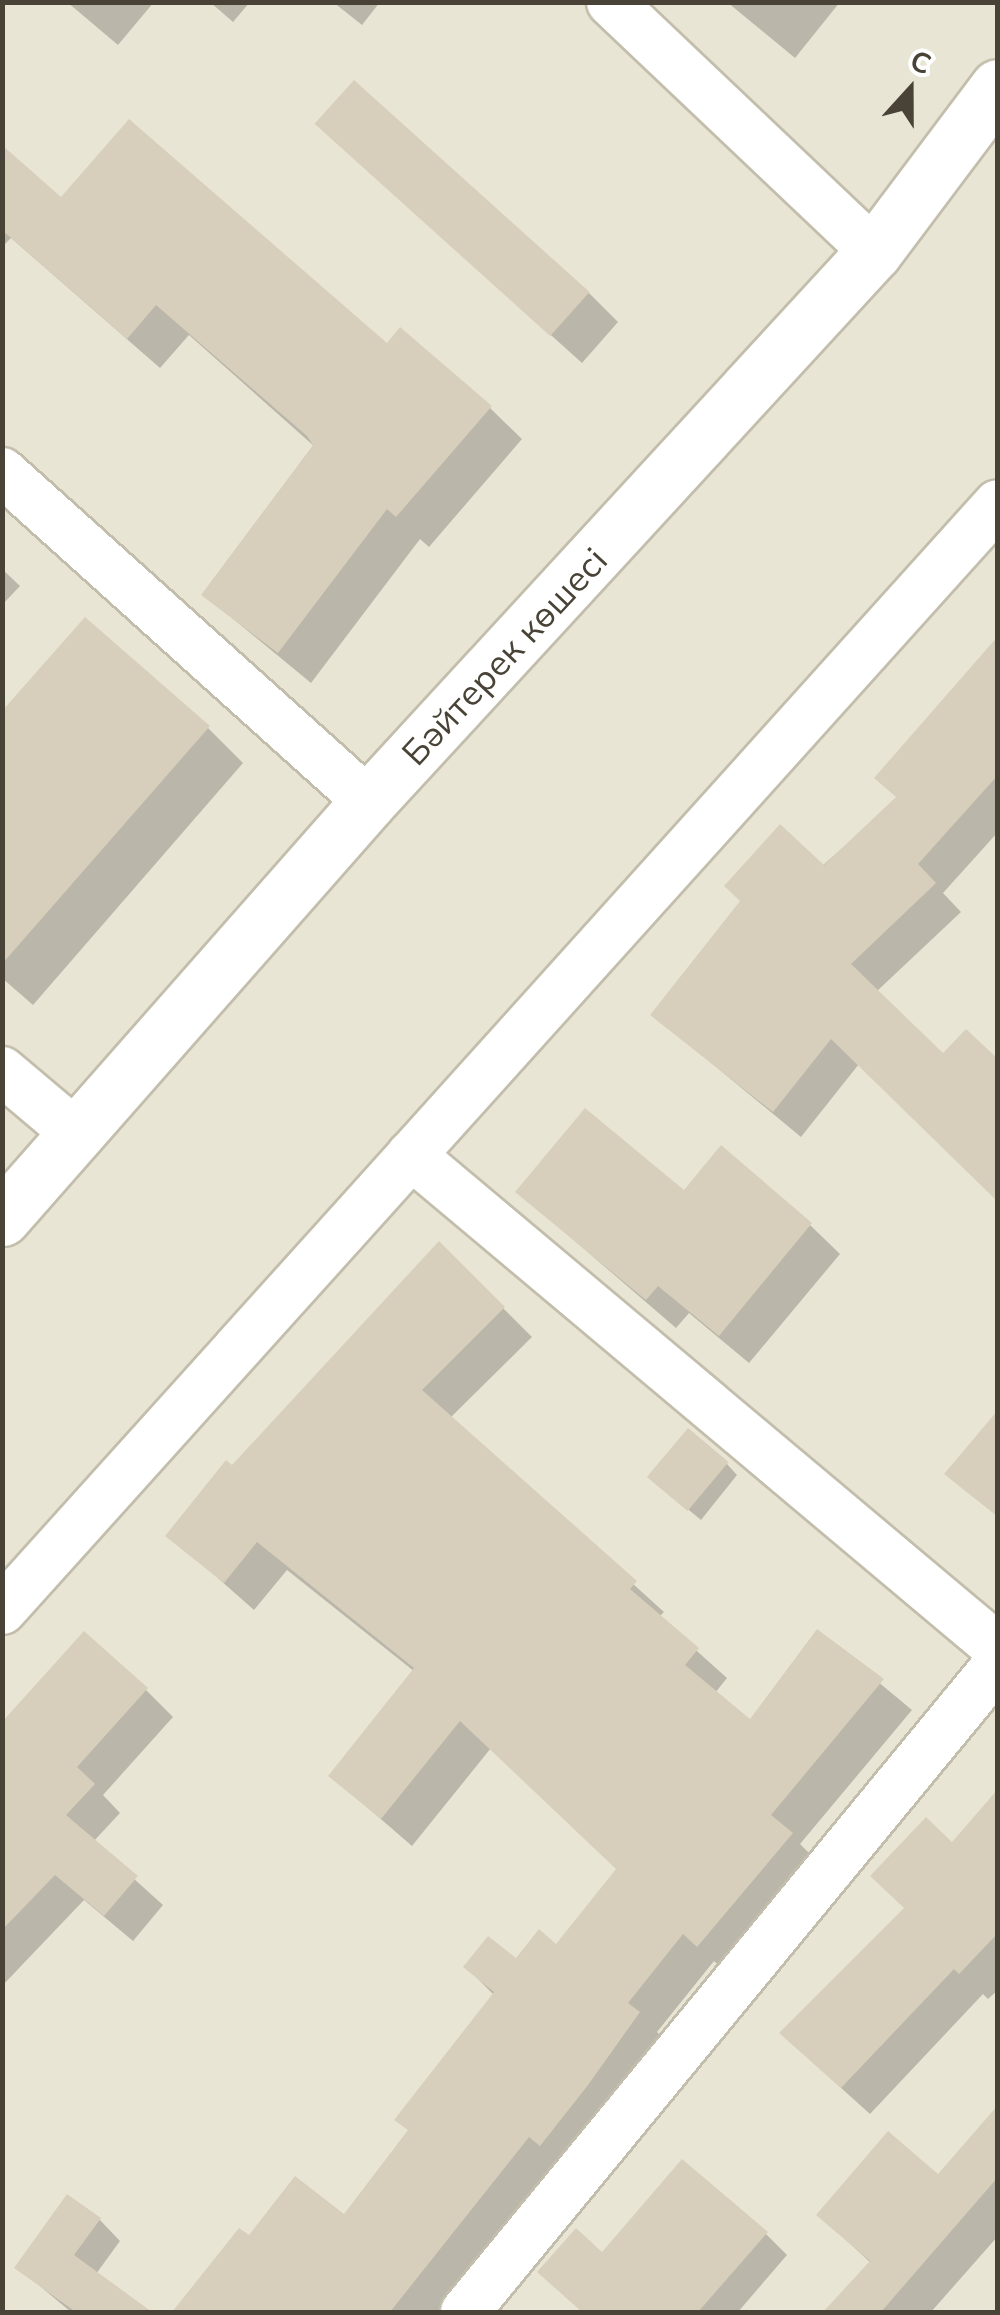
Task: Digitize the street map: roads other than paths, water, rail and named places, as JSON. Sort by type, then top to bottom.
[{"type":"street","points":[[611,2],[874,252]]},
{"type":"street","name":"Бәйтерек көшесі","points":[[2,1218],[79,1136],[368,802],[874,252],[998,88]]},
{"type":"street","points":[[2,472],[368,802]]},
{"type":"street","points":[[2,1610],[998,504]]},
{"type":"street","points":[[2,1070],[79,1136]]},
{"type":"street","points":[[411,1155],[998,1648]]},
{"type":"street","points":[[465,2312],[998,1664]]}]
